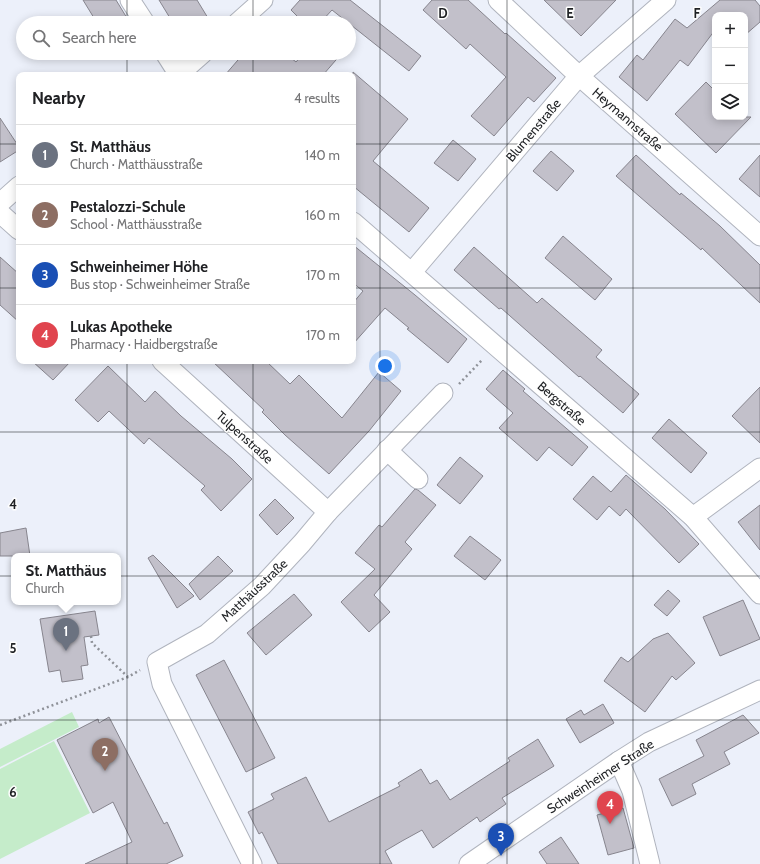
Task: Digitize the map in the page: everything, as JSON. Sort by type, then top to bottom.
[{"type":"street","points":[[130,0],[140,16]]},
{"type":"street","points":[[245,16],[263,0]]},
{"type":"street","name":"Heymannstraße","points":[[498,0],[579,76],[760,236]]},
{"type":"street","name":"Blumenstraße","points":[[412,272],[579,76],[666,0]]},
{"type":"street","points":[[168,60],[176,72]]},
{"type":"street","points":[[181,72],[195,60]]},
{"type":"street","points":[[0,203],[16,189]]},
{"type":"street","points":[[0,213],[16,227]]},
{"type":"street","name":"Bergstraße","points":[[356,225],[693,517],[760,594]]},
{"type":"street","name":"Tulpenstraße","points":[[165,364],[328,512]]},
{"type":"street","name":"Matthäusstraße","points":[[157,662],[206,634],[262,586],[302,543],[328,512],[443,393]]},
{"type":"street","points":[[387,450],[418,479]]},
{"type":"street","points":[[693,517],[760,468]]},
{"type":"street","points":[[157,662],[162,684],[252,864]]},
{"type":"street","name":"Schweinheimer Straße","points":[[469,864],[619,760],[649,742],[760,690]]},
{"type":"street","points":[[619,760],[632,791],[650,864]]},
{"type":"path","points":[[443,393],[452,391],[496,346]]},
{"type":"path","points":[[90,636],[92,643],[128,676]]},
{"type":"path","points":[[0,725],[128,676],[157,662]]},
{"type":"green space","points":[[72,712],[79,727],[0,767],[0,749]]},
{"type":"green space","points":[[54,741],[90,813],[0,859],[0,769]]},
{"type":"building","points":[[83,0],[116,0],[126,16],[93,16]]},
{"type":"building","points":[[159,0],[197,0],[207,16],[169,16]]},
{"type":"building","points":[[300,0],[350,0],[421,56],[409,71],[356,29],[356,16],[340,16],[332,10],[326,16],[297,16],[291,10]]},
{"type":"building","points":[[432,0],[468,0],[556,78],[534,102],[528,97],[494,136],[471,116],[506,77],[470,44],[466,49],[423,10]]},
{"type":"building","points":[[544,0],[616,0],[581,36]]},
{"type":"building","points":[[720,0],[755,0],[760,6],[760,22],[748,32],[748,12],[712,12],[712,34],[688,66],[680,60],[647,101],[619,77],[637,55],[643,60],[675,19],[687,28]]},
{"type":"building","points":[[238,60],[294,60],[296,62],[298,60],[336,60],[326,72],[228,72]]},
{"type":"building","points":[[356,75],[408,119],[373,161],[429,208],[409,232],[356,188]]},
{"type":"building","points":[[706,82],[712,88],[712,120],[748,120],[748,117],[751,117],[716,153],[675,114]]},
{"type":"building","points":[[0,118],[16,142],[16,152],[0,162]]},
{"type":"building","points":[[453,140],[476,159],[458,181],[434,163]]},
{"type":"building","points":[[551,151],[574,171],[557,191],[533,171]]},
{"type":"building","points":[[636,155],[680,195],[681,193],[720,226],[760,265],[760,303],[702,248],[701,250],[616,176]]},
{"type":"building","points":[[760,155],[760,197],[739,179]]},
{"type":"building","points":[[563,236],[612,279],[595,300],[545,258]]},
{"type":"building","points":[[356,247],[467,339],[448,363],[407,329],[409,328],[385,308],[356,341],[356,299],[363,291],[356,285]]},
{"type":"building","points":[[474,247],[537,303],[542,298],[602,350],[596,357],[639,394],[623,413],[580,376],[579,377],[501,308],[499,309],[454,270]]},
{"type":"building","points":[[0,257],[16,271],[16,319],[0,305]]},
{"type":"building","points":[[35,364],[68,364],[53,380]]},
{"type":"building","points":[[215,364],[269,364],[290,384],[299,375],[342,418],[379,372],[401,391],[369,431],[329,474],[285,435],[262,412],[264,410]]},
{"type":"building","points":[[108,366],[145,402],[155,391],[181,416],[232,459],[252,479],[221,511],[201,490],[205,486],[149,438],[144,444],[109,411],[98,422],[75,400]]},
{"type":"building","points":[[503,370],[525,389],[523,391],[588,447],[572,466],[549,447],[537,461],[499,428],[513,413],[486,389]]},
{"type":"building","points":[[760,387],[760,443],[732,416]]},
{"type":"building","points":[[669,419],[707,453],[691,473],[652,438]]},
{"type":"building","points":[[460,457],[483,476],[460,504],[437,485]]},
{"type":"building","points":[[626,475],[665,509],[699,544],[679,563],[626,509],[620,516],[609,506],[597,520],[573,499],[593,476],[611,492]]},
{"type":"building","points":[[415,489],[436,505],[405,542],[412,549],[374,595],[390,612],[369,632],[341,602],[375,569],[355,553],[379,525],[382,527]]},
{"type":"building","points":[[275,499],[294,518],[277,535],[259,515]]},
{"type":"building","points":[[760,505],[760,550],[738,522]]},
{"type":"building","points":[[26,528],[30,553],[11,553],[11,556],[0,556],[0,533]]},
{"type":"building","points":[[470,536],[501,560],[485,580],[454,556]]},
{"type":"building","points":[[153,555],[194,596],[177,608],[148,558]]},
{"type":"building","points":[[218,556],[233,571],[200,600],[189,584]]},
{"type":"building","points":[[668,590],[680,601],[667,616],[654,605]]},
{"type":"building","points":[[294,594],[312,615],[266,655],[247,633]]},
{"type":"building","points":[[743,600],[760,639],[720,656],[703,617]]},
{"type":"building","points":[[95,611],[99,635],[84,637],[88,665],[81,666],[83,679],[62,682],[60,670],[49,672],[40,619]]},
{"type":"building","points":[[668,633],[695,663],[676,680],[672,676],[645,712],[604,681],[621,657],[628,662],[653,639]]},
{"type":"building","points":[[224,660],[275,758],[246,772],[196,675]]},
{"type":"building","points":[[603,704],[614,723],[580,743],[566,719],[581,710],[584,715]]},
{"type":"building","points":[[743,715],[759,733],[724,752],[730,764],[692,784],[696,794],[672,806],[659,779],[704,756],[696,740]]},
{"type":"building","points":[[109,717],[164,824],[167,822],[183,856],[166,864],[85,864],[132,842],[113,802],[93,813],[57,740],[98,719],[99,723]]},
{"type":"building","points":[[538,739],[554,766],[502,798],[506,804],[480,822],[477,817],[433,848],[422,830],[385,851],[392,864],[278,864],[262,832],[259,834],[248,812],[274,799],[271,794],[306,777],[329,822],[400,786],[398,783],[421,769],[430,784],[437,780],[450,800],[510,761],[508,758]]},
{"type":"building","points":[[623,808],[634,848],[608,855],[597,815]]},
{"type":"building","points":[[561,837],[579,864],[547,864],[539,852]]},
{"type":"place","name":"St. Matthäus","points":[[66,651]]},
{"type":"place","name":"Pestalozzi-Schule","points":[[105,771]]},
{"type":"place","name":"Lukas Apotheke","points":[[610,824]]},
{"type":"place","name":"Schweinheimer Höhe","points":[[501,856]]}]
